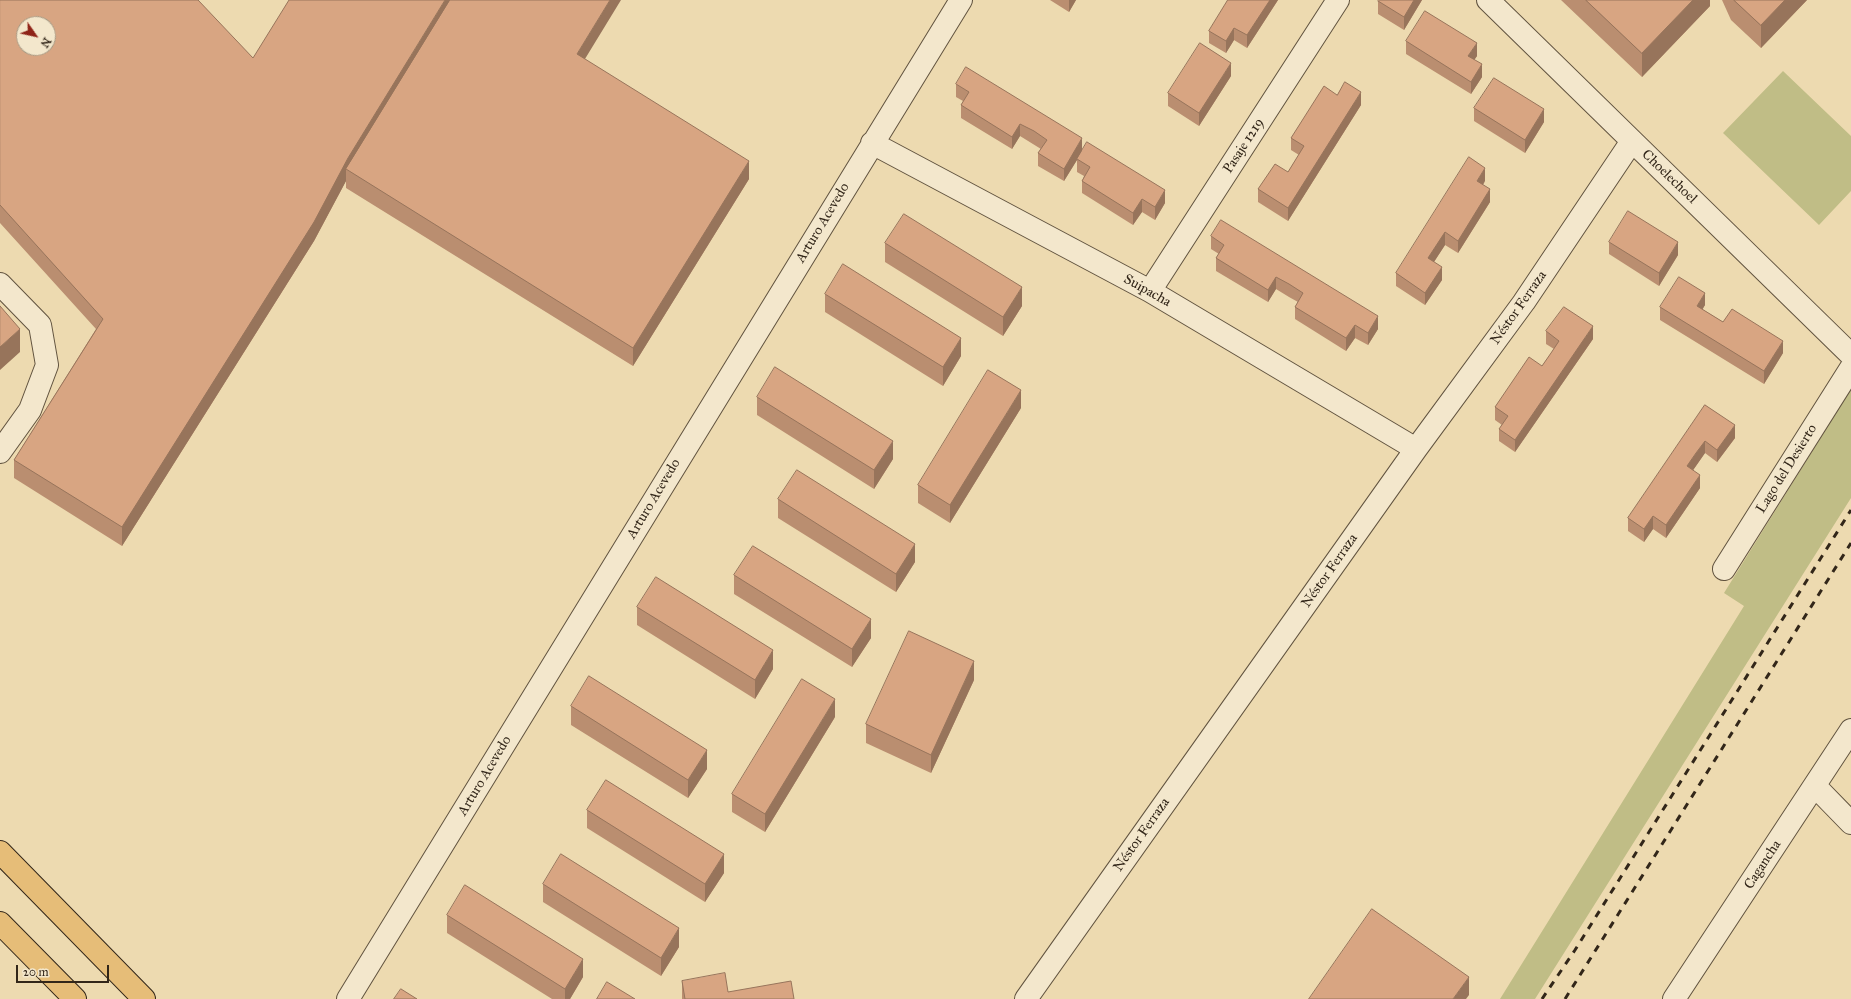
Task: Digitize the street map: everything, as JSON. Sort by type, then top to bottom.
[{"type":"main road","points":[[0,852],[144,999]]},
{"type":"main road","points":[[0,923],[75,999]]},
{"type":"street","name":"Arturo Acevedo","points":[[348,999],[960,0]]},
{"type":"street","name":"Pasaje 1219","points":[[1150,292],[1338,0]]},
{"type":"street","name":"Choelechoel","points":[[1488,0],[1851,355]]},
{"type":"street","name":"Néstor Ferraza","points":[[1026,999],[1416,449],[1524,302],[1632,141]]},
{"type":"street","name":"Suipacha","points":[[872,143],[1150,292],[1416,449]]},
{"type":"street","points":[[0,284],[40,325],[47,365],[30,410],[0,452]]},
{"type":"street","name":"Lago del Desierto","points":[[1724,569],[1851,368]]},
{"type":"street","name":"Cagancha","points":[[1674,999],[1851,730]]},
{"type":"street","points":[[1815,786],[1851,823]]},
{"type":"shaded area","points":[[1783,71],[1851,136],[1851,191],[1819,225],[1723,133]]},
{"type":"shaded area","points":[[1851,389],[1851,498],[1535,999],[1500,999],[1744,606],[1724,593]]},
{"type":"building","points":[[0,0],[198,0],[253,58],[289,0],[445,0],[348,158],[314,222],[122,527],[14,460],[103,319],[0,205]]},
{"type":"building","points":[[450,0],[610,0],[577,54],[749,161],[633,348],[346,169]]},
{"type":"building","points":[[1228,0],[1270,0],[1247,35],[1234,28],[1226,41],[1209,31]]},
{"type":"building","points":[[1414,0],[1404,17],[1378,1]]},
{"type":"building","points":[[1586,0],[1693,0],[1642,53]]},
{"type":"building","points":[[1734,0],[1785,0],[1761,25]]},
{"type":"building","points":[[1425,11],[1477,43],[1468,56],[1482,64],[1471,82],[1406,41]]},
{"type":"building","points":[[1200,43],[1231,63],[1199,113],[1168,93]]},
{"type":"building","points":[[966,67],[1082,138],[1064,169],[1038,153],[1047,140],[1034,131],[1020,124],[1012,137],[961,105],[969,92],[956,84]]},
{"type":"building","points":[[1494,78],[1544,109],[1525,140],[1474,108]]},
{"type":"building","points":[[1345,82],[1361,92],[1288,208],[1258,189],[1275,164],[1288,172],[1304,146],[1291,138],[1324,86],[1337,95]]},
{"type":"building","points":[[1087,142],[1165,190],[1155,207],[1142,199],[1133,213],[1082,181],[1090,167],[1077,159]]},
{"type":"building","points":[[1469,157],[1485,168],[1477,181],[1490,189],[1458,241],[1445,232],[1428,258],[1442,267],[1425,293],[1396,273]]},
{"type":"building","points":[[1628,211],[1678,242],[1659,273],[1609,242]]},
{"type":"building","points":[[904,214],[1022,287],[1003,317],[885,243]]},
{"type":"building","points":[[1221,220],[1378,316],[1368,333],[1355,325],[1346,338],[1295,307],[1303,293],[1289,284],[1276,277],[1268,290],[1216,258],[1224,245],[1211,236]]},
{"type":"building","points":[[843,264],[961,338],[943,367],[825,294]]},
{"type":"building","points":[[1679,277],[1705,293],[1697,306],[1723,322],[1732,309],[1783,341],[1764,371],[1660,307]]},
{"type":"building","points":[[0,306],[20,329],[0,347]]},
{"type":"building","points":[[1564,307],[1593,326],[1515,440],[1499,429],[1508,416],[1495,407],[1529,357],[1542,366],[1551,353],[1559,341],[1546,331]]},
{"type":"building","points":[[775,367],[893,441],[874,470],[757,397]]},
{"type":"building","points":[[988,370],[1021,390],[950,505],[918,485]]},
{"type":"building","points":[[1705,405],[1735,425],[1717,450],[1705,441],[1687,466],[1700,475],[1666,525],[1653,516],[1644,529],[1628,518]]},
{"type":"building","points":[[797,470],[915,544],[896,574],[778,499]]},
{"type":"building","points":[[753,546],[871,619],[852,649],[734,575]]},
{"type":"building","points":[[656,577],[773,650],[755,680],[637,607]]},
{"type":"building","points":[[909,631],[974,661],[931,755],[866,724]]},
{"type":"building","points":[[589,676],[707,750],[688,780],[571,706]]},
{"type":"building","points":[[802,679],[835,699],[765,814],[732,794]]},
{"type":"building","points":[[606,780],[724,854],[705,884],[587,810]]},
{"type":"building","points":[[561,854],[679,928],[661,958],[543,884]]},
{"type":"building","points":[[465,885],[583,959],[565,989],[447,915]]},
{"type":"building","points":[[1372,909],[1469,977],[1453,999],[1309,999]]},
{"type":"building","points":[[725,973],[728,992],[791,981],[794,999],[685,999],[682,981]]},
{"type":"building","points":[[607,982],[635,999],[597,999]]},
{"type":"building","points":[[401,989],[417,999],[394,999]]},
{"type":"railway","points":[[1542,999],[1575,950],[1851,510]]},
{"type":"railway","points":[[1565,999],[1851,543]]}]
